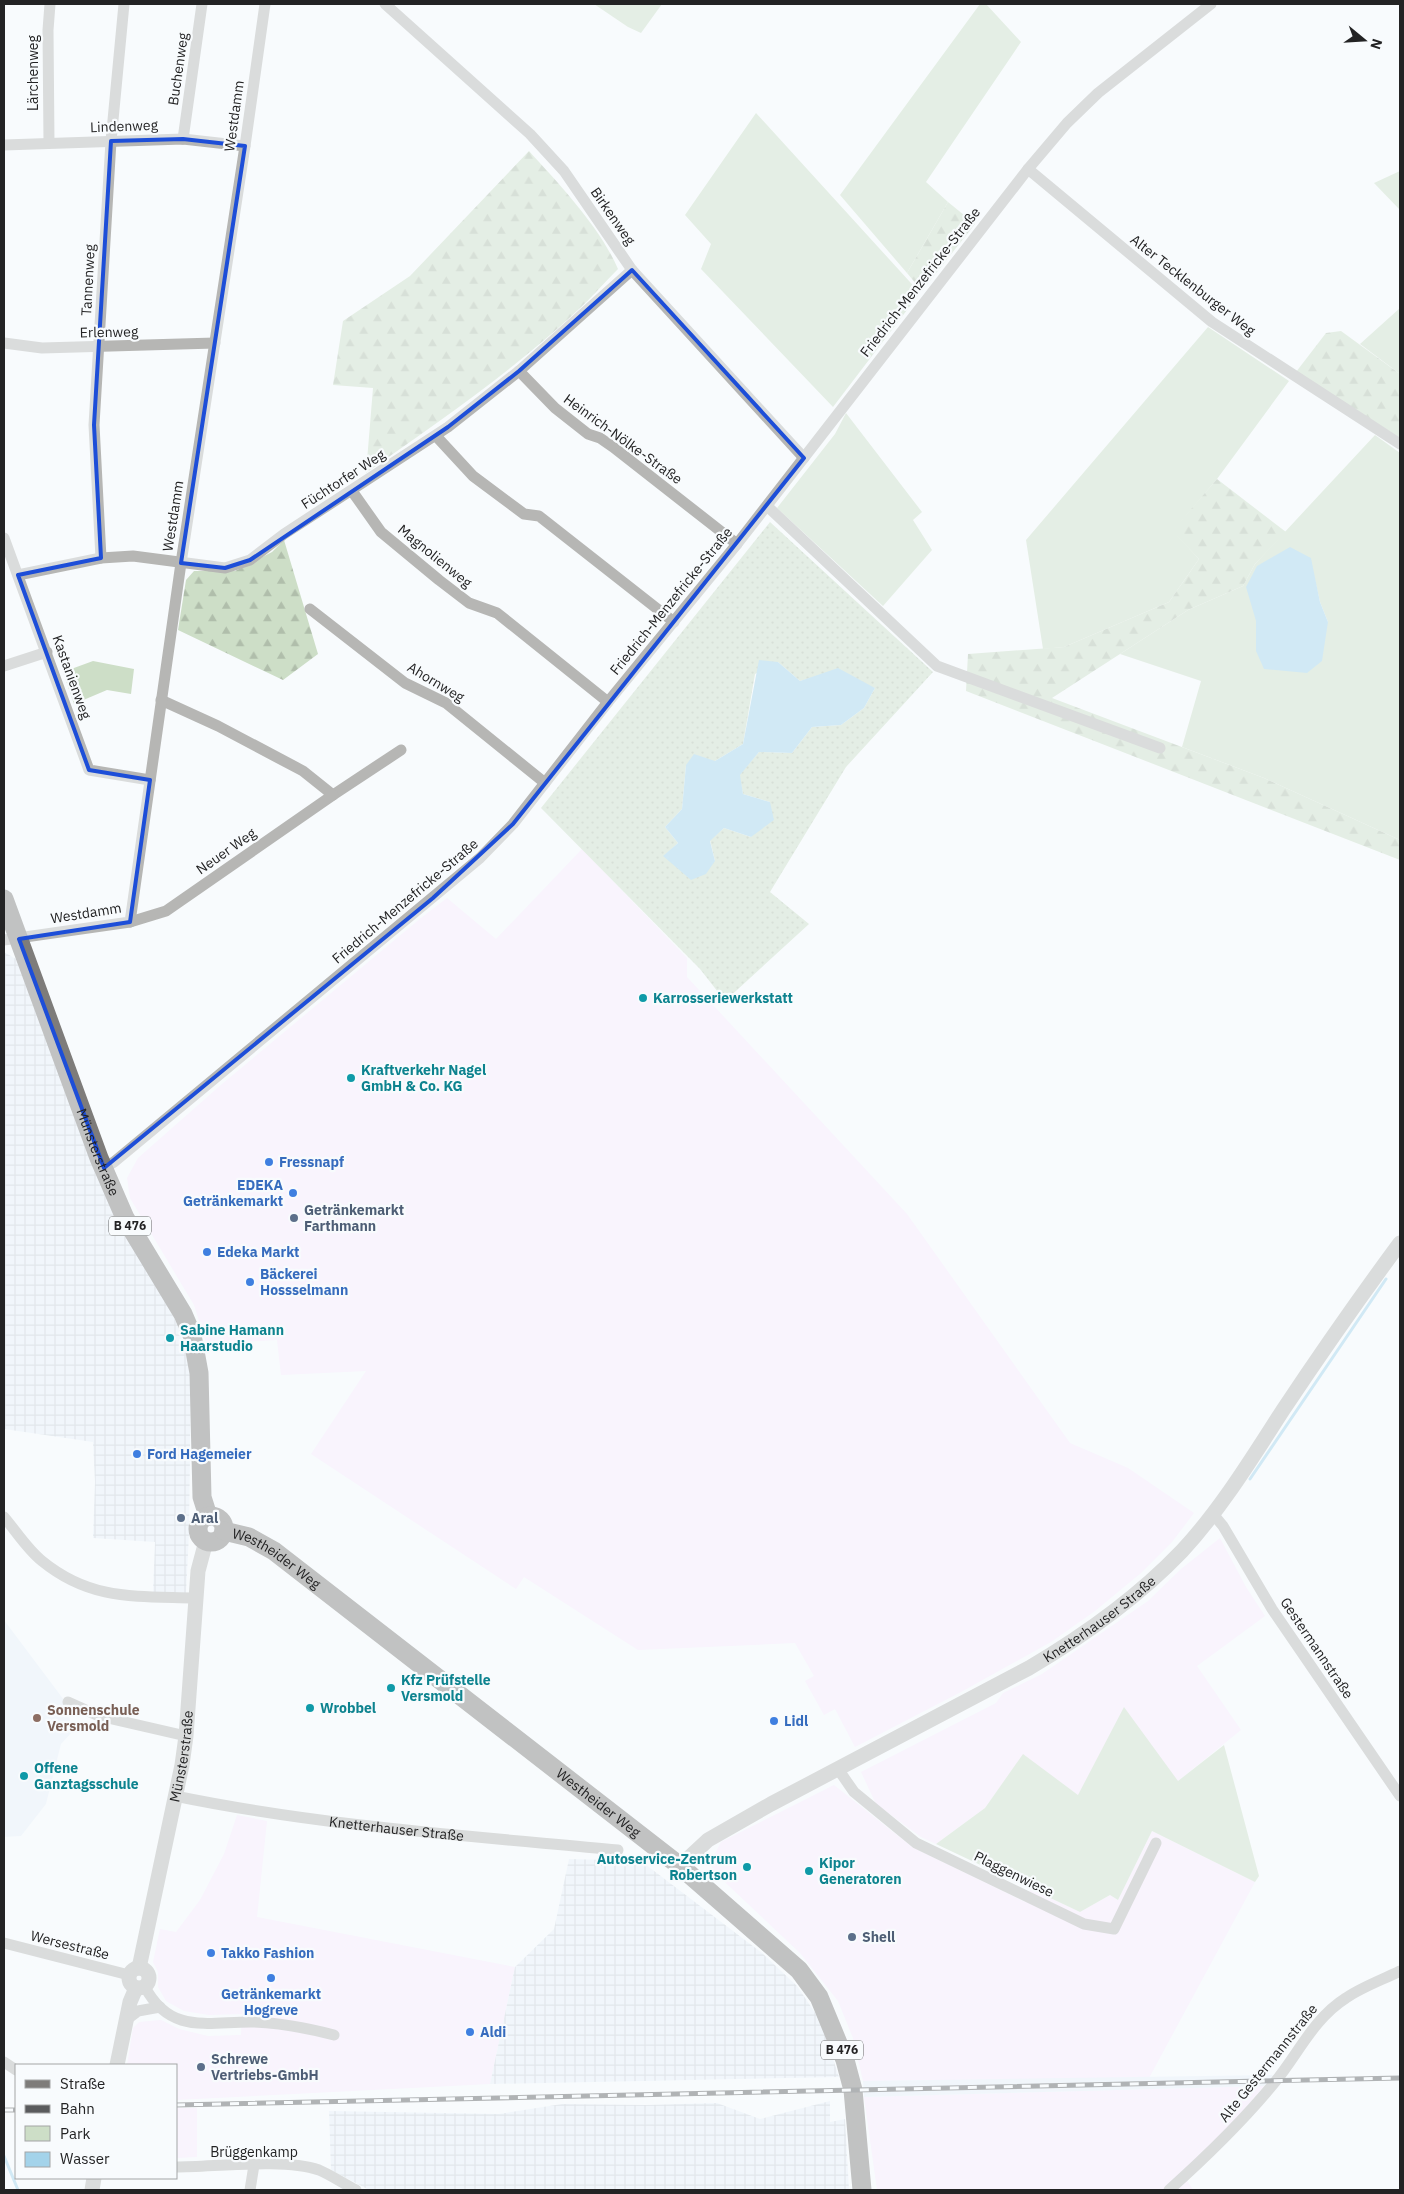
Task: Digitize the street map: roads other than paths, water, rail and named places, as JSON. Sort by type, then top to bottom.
[{"type":"main road","name":"Münsterstraße","points":[[4,899],[11,939],[125,1218],[183,1314],[192,1335],[198,1373],[202,1497],[208,1516]]},
{"type":"main road","points":[[208,1516],[216,1516],[223,1522],[224,1531],[218,1540],[206,1541],[200,1536],[198,1528],[201,1520],[208,1516]]},
{"type":"main road","name":"Westheider Weg","points":[[224,1531],[249,1537],[274,1551],[680,1866],[792,1962],[805,1976],[819,1997],[840,2046],[852,2085],[862,2190]]},
{"type":"street","name":"Lärchenweg","points":[[49,143],[48,30],[50,4]]},
{"type":"street","name":"Tannenweg","points":[[101,558],[94,424],[111,141],[124,4]]},
{"type":"street","name":"Buchenweg","points":[[184,139],[202,4]]},
{"type":"street","name":"Westdamm","points":[[11,939],[130,922],[181,562],[265,4]]},
{"type":"street","name":"Birkenweg","points":[[385,4],[530,134],[564,171],[632,270],[804,458]]},
{"type":"street","name":"Friedrich-Menzefricke-Straße","points":[[104,1168],[128,1151],[480,858],[513,824],[608,702],[737,544],[1028,169],[1067,123],[1098,93],[1211,4]]},
{"type":"street","name":"Lindenweg","points":[[4,145],[184,139],[245,146]]},
{"type":"street","name":"Alter Tecklenburger Weg","points":[[1028,169],[1212,322],[1400,444]]},
{"type":"street","name":"Füchtorfer Weg","points":[[18,575],[101,558],[133,556],[225,568],[250,560],[284,534],[436,436],[519,371],[632,270]]},
{"type":"street","name":"Erlenweg","points":[[4,343],[42,348],[215,344]]},
{"type":"street","name":"Heinrich-Nölke-Straße","points":[[519,371],[555,408],[588,434],[607,442],[737,544]]},
{"type":"street","points":[[436,436],[473,476],[524,514],[539,516],[674,622]]},
{"type":"street","name":"Magnolienweg","points":[[352,491],[381,532],[439,580],[469,602],[498,613],[608,702]]},
{"type":"street","points":[[767,506],[937,666],[1160,748]]},
{"type":"street","name":"Kastanienweg","points":[[4,538],[90,770],[150,780]]},
{"type":"street","name":"Ahornweg","points":[[310,609],[405,683],[446,703],[545,782]]},
{"type":"street","points":[[4,666],[47,652]]},
{"type":"street","points":[[161,700],[218,726],[303,772],[333,795]]},
{"type":"street","name":"Neuer Weg","points":[[130,922],[166,911],[401,750]]},
{"type":"street","name":"Knetterhauser Straße","points":[[680,1866],[708,1840],[771,1804],[1029,1668],[1100,1623],[1151,1581],[1182,1550],[1213,1514],[1298,1387],[1400,1243]]},
{"type":"street","name":"Gestermannstraße","points":[[1213,1514],[1223,1526],[1272,1609],[1400,1796]]},
{"type":"street","points":[[4,1517],[40,1560],[68,1580],[112,1595],[195,1598]]},
{"type":"street","name":"Münsterstraße","points":[[117,2064],[137,1979],[186,1736],[195,1598],[198,1571],[206,1541]]},
{"type":"street","points":[[68,1702],[99,1716],[186,1736]]},
{"type":"street","name":"Plaggenwiese","points":[[838,1769],[854,1792],[916,1843],[1084,1924],[1114,1929],[1156,1843]]},
{"type":"street","name":"Knetterhauser Straße","points":[[175,1796],[238,1809],[320,1821],[618,1850]]},
{"type":"street","name":"Wersestraße","points":[[4,1943],[137,1979]]},
{"type":"street","name":"Alte Gestermannstraße","points":[[1169,2190],[1234,2130],[1276,2081],[1314,2027],[1328,2012],[1346,1998],[1400,1971]]},
{"type":"street","points":[[137,1979],[160,2007],[184,2021],[196,2024],[253,2022],[291,2024],[334,2034]]},
{"type":"street","points":[[126,2020],[138,2010],[160,2007]]},
{"type":"street","points":[[4,2062],[15,2069]]},
{"type":"street","points":[[250,2190],[254,2165]]},
{"type":"street","name":"Brüggenkamp","points":[[178,2167],[254,2165],[311,2169],[320,2171],[356,2190]]},
{"type":"water","points":[[1290,547],[1311,558],[1320,602],[1328,622],[1322,661],[1307,673],[1264,669],[1256,651],[1256,621],[1246,587],[1257,566]]},
{"type":"water","points":[[759,660],[778,662],[800,681],[838,668],[875,688],[864,708],[841,725],[812,727],[792,753],[759,752],[740,775],[743,794],[770,802],[774,820],[751,837],[724,828],[710,841],[715,861],[706,874],[691,880],[663,856],[678,843],[665,827],[682,809],[686,765],[694,754],[715,761],[743,744]]},
{"type":"waterway","points":[[1250,1479],[1386,1279]]},
{"type":"waterway","points":[[4,2156],[18,2190]]},
{"type":"railway","points":[[178,2105],[1400,2078]]},
{"type":"railway","points":[[4,2110],[15,2110]]},
{"type":"place","name":"Karrosseriewerkstatt","points":[[643,998]]},
{"type":"place","name":"Kraftverkehr Nagel GmbH & Co. KG","points":[[351,1078]]},
{"type":"place","name":"Fressnapf","points":[[269,1162]]},
{"type":"place","name":"EDEKA Getränkemarkt","points":[[293,1193]]},
{"type":"place","name":"Getränkemarkt Farthmann","points":[[294,1218]]},
{"type":"place","name":"Edeka Markt","points":[[207,1252]]},
{"type":"place","name":"Bäckerei Hossselmann","points":[[250,1282]]},
{"type":"place","name":"Sabine Hamann Haarstudio","points":[[170,1338]]},
{"type":"place","name":"Ford Hagemeier","points":[[137,1454]]},
{"type":"place","name":"Aral","points":[[181,1518]]},
{"type":"place","name":"Kfz Prüfstelle Versmold","points":[[391,1688]]},
{"type":"place","name":"Wrobbel","points":[[310,1708]]},
{"type":"place","name":"Sonnenschule Versmold","points":[[37,1718]]},
{"type":"place","name":"Lidl","points":[[774,1721]]},
{"type":"place","name":"Offene Ganztagsschule","points":[[24,1776]]},
{"type":"place","name":"Autoservice-Zentrum Robertson","points":[[747,1867]]},
{"type":"place","name":"Kipor Generatoren","points":[[809,1871]]},
{"type":"place","name":"Shell","points":[[852,1937]]},
{"type":"place","name":"Takko Fashion","points":[[211,1953]]},
{"type":"place","name":"Getränkemarkt Hogreve","points":[[271,1978]]},
{"type":"place","name":"Aldi","points":[[470,2032]]},
{"type":"place","name":"Schrewe Vertriebs-GmbH","points":[[201,2067]]}]
